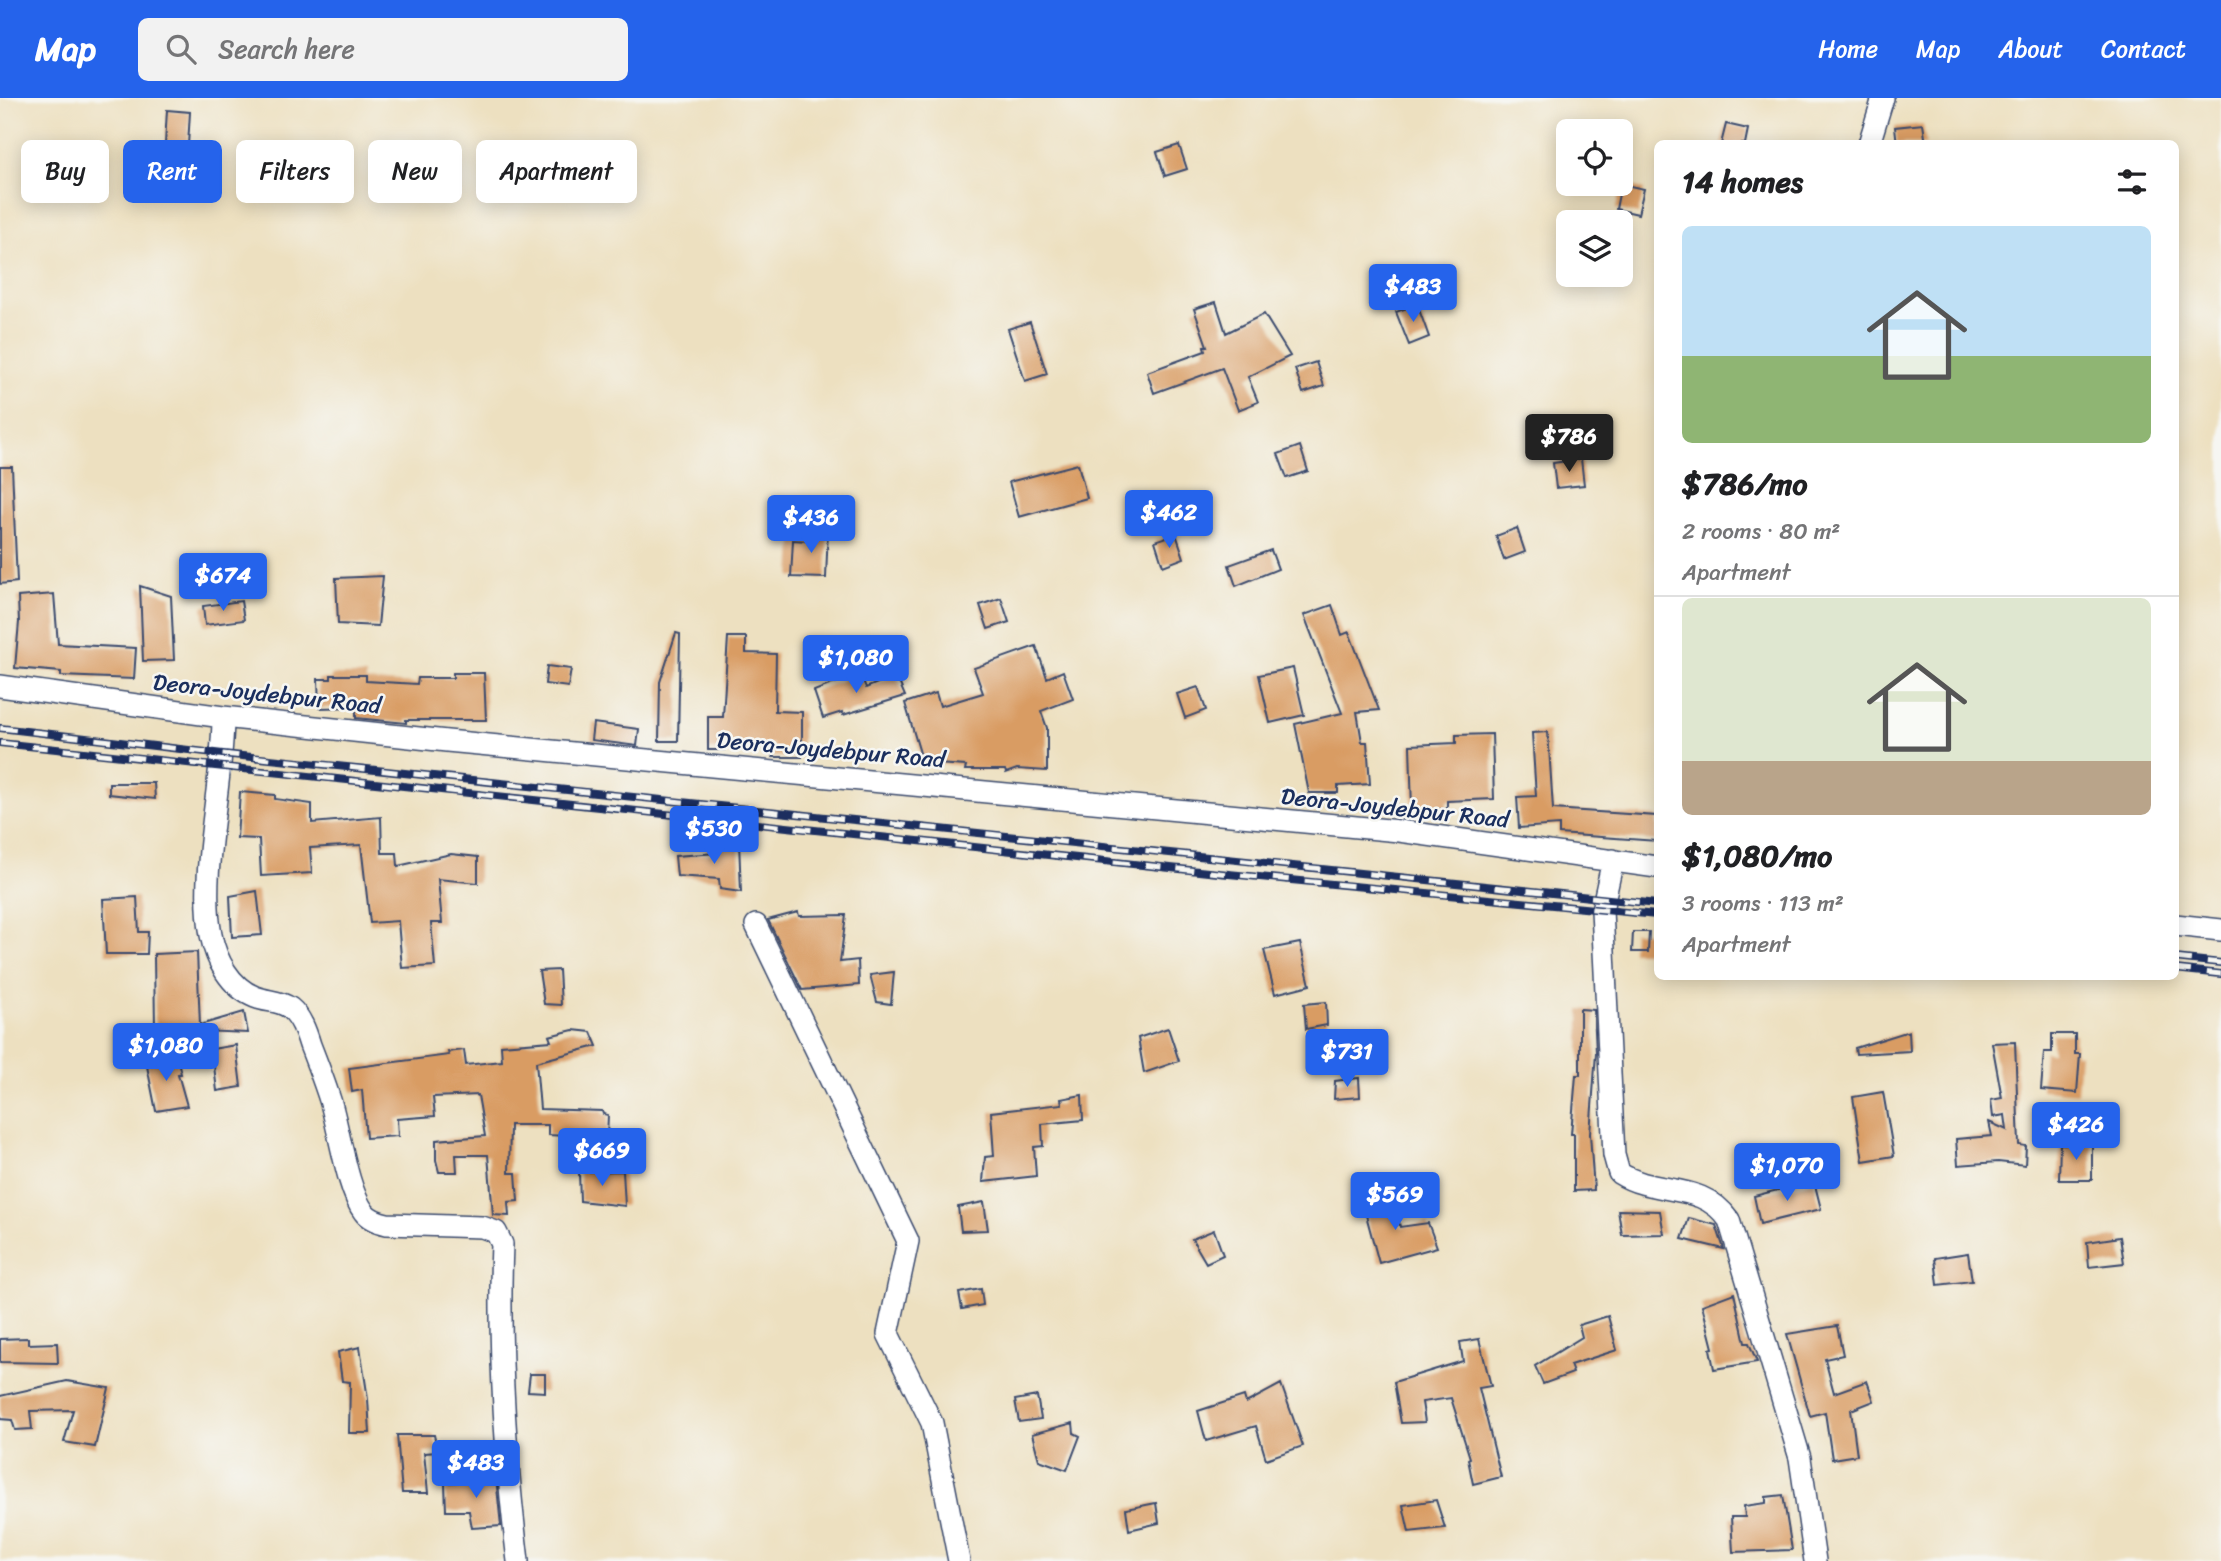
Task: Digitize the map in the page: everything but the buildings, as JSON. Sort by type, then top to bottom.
[{"type":"street","points":[[1870,140],[1883,98]]},
{"type":"street","name":"Deora-Joydebpur Road","points":[[0,686],[223,717],[955,788],[1212,816],[1399,831],[1654,867]]},
{"type":"street","points":[[223,717],[222,767],[208,887],[211,934],[218,959],[235,986],[256,998],[276,1001],[290,1009],[303,1025],[330,1100],[353,1187],[364,1212],[375,1221],[387,1224],[482,1227],[496,1232],[502,1244],[499,1329],[502,1403],[518,1561]]},
{"type":"street","points":[[1613,860],[1602,910],[1614,1155],[1619,1173],[1634,1182],[1703,1196],[1718,1204],[1729,1220],[1800,1458],[1815,1561]]},
{"type":"street","points":[[756,925],[908,1241],[888,1335],[932,1423],[959,1561]]},
{"type":"street","points":[[2179,925],[2221,930]]},
{"type":"railway","points":[[0,728],[223,754],[1654,904]]},
{"type":"railway","points":[[0,743],[1208,872],[1654,915]]},
{"type":"railway","points":[[2179,958],[2221,963]]},
{"type":"railway","points":[[2179,969],[2221,974]]}]
